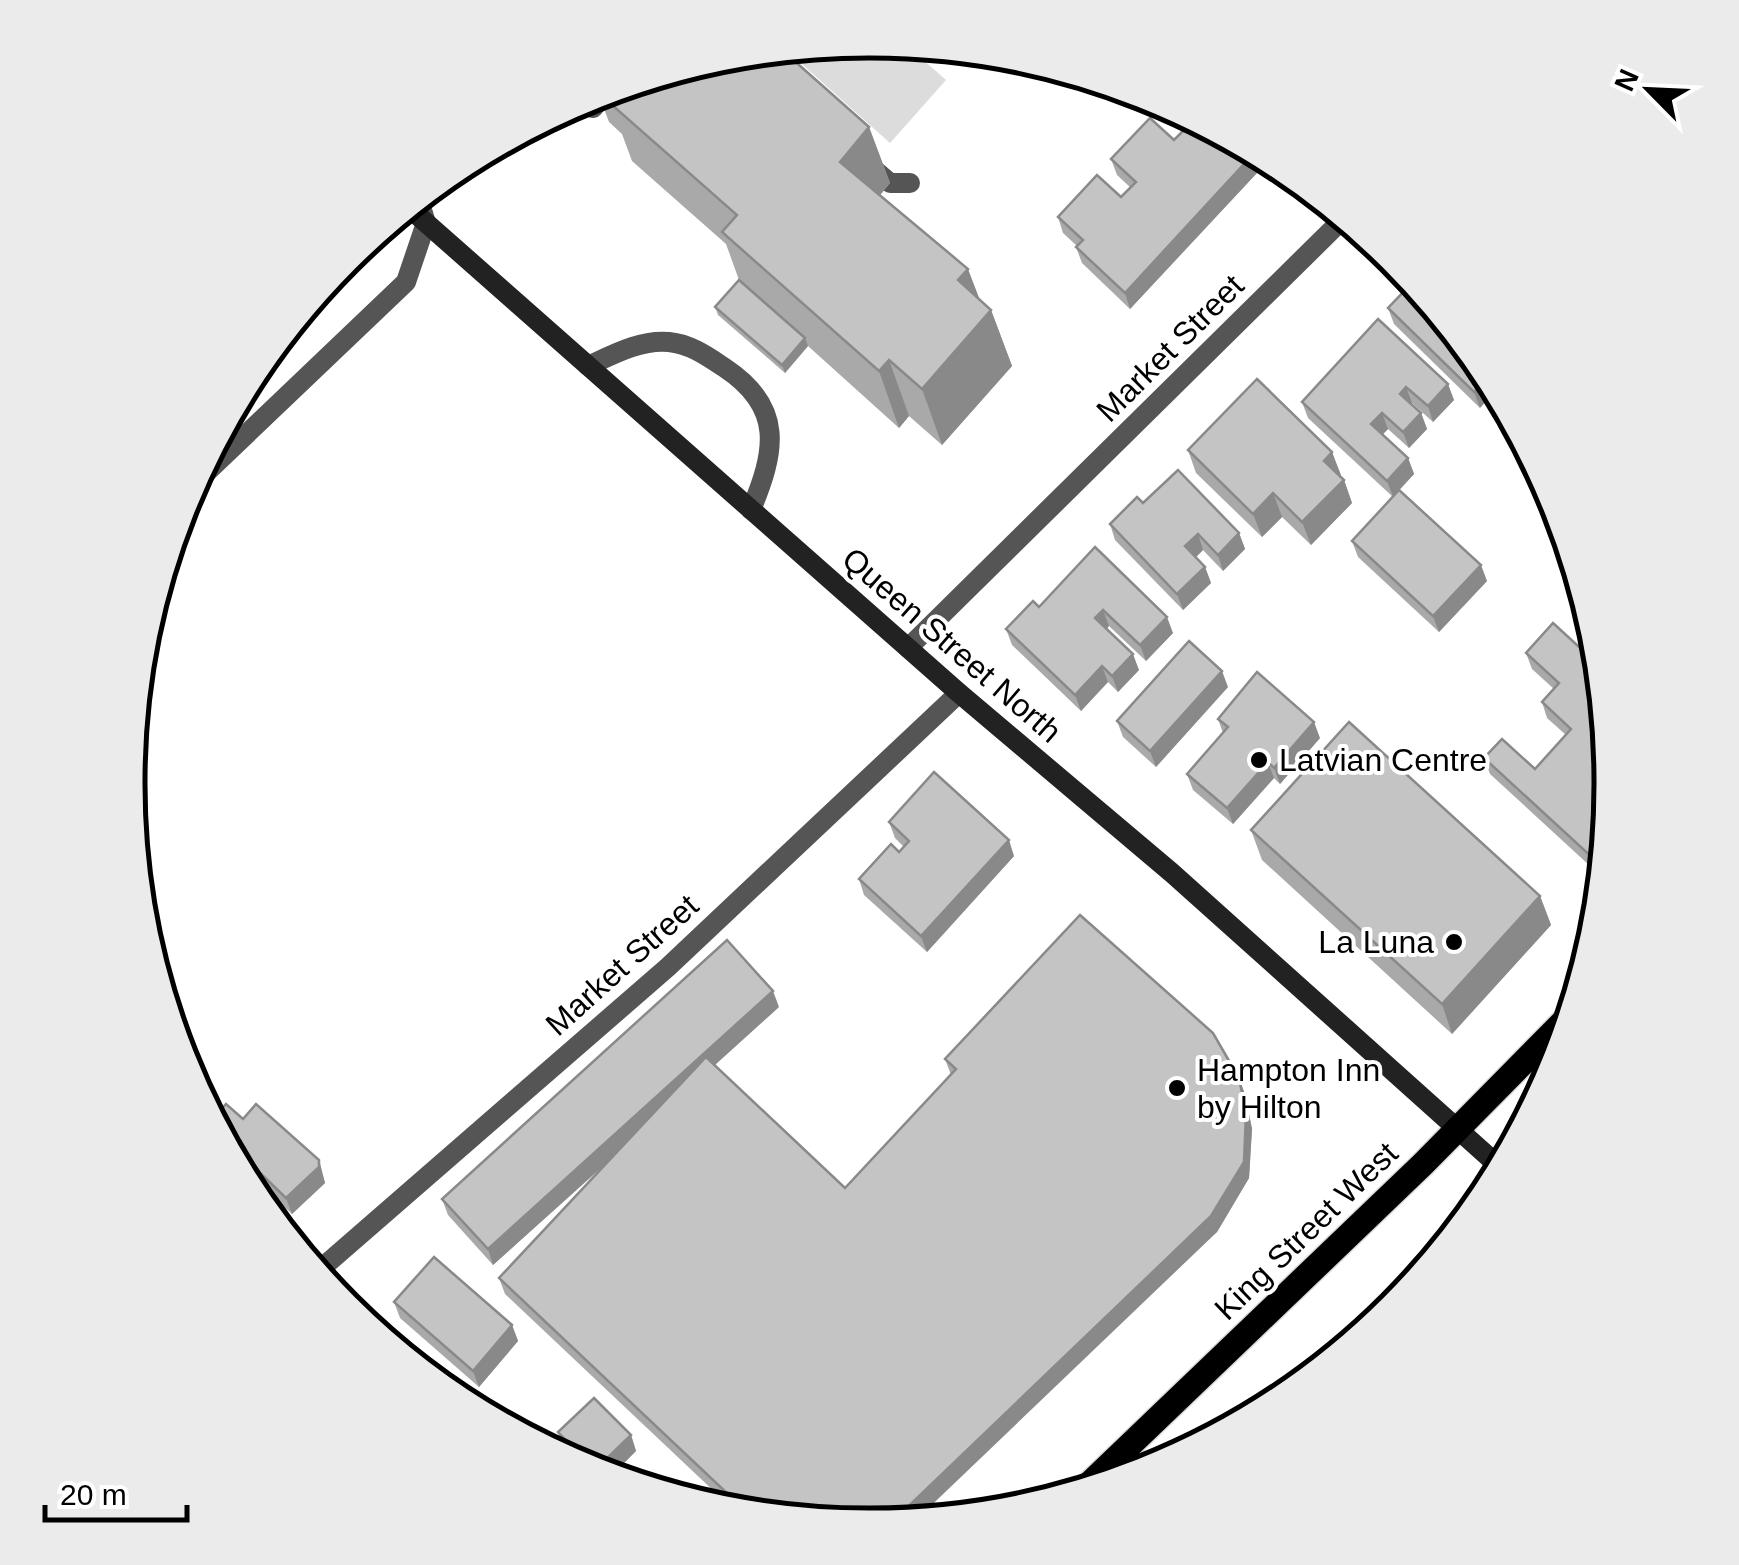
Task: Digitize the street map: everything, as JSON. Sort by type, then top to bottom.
[{"type":"main road","name":"Queen Street North","points":[[418,215],[908,648],[1172,874],[1489,1157]]},
{"type":"main road","name":"King Street West","points":[[1106,1468],[1548,1038]]},
{"type":"street","points":[[846,144],[890,183],[910,183]]},
{"type":"street","points":[[221,459],[406,282],[426,223],[422,211]]},
{"type":"street","name":"Market Street","points":[[908,648],[1335,227]]},
{"type":"street","points":[[588,366],[628,349],[668,342],[698,350],[740,378],[762,405],[771,432],[772,453],[751,510]]},
{"type":"street","name":"Market Street","points":[[327,1264],[668,967],[960,693]]},
{"type":"shaded area","points":[[923,60],[946,80],[890,143],[799,61]]},
{"type":"building","points":[[795,62],[869,127],[840,162],[968,269],[958,280],[991,310],[922,389],[889,360],[879,371],[722,232],[737,215],[612,105],[728,71]]},
{"type":"building","points":[[1150,118],[1174,140],[1184,130],[1245,163],[1125,293],[1076,247],[1083,240],[1058,217],[1097,175],[1121,197],[1136,182],[1111,159]]},
{"type":"building","points":[[739,280],[805,338],[782,365],[715,307]]},
{"type":"building","points":[[1403,292],[1445,341],[1477,388],[1474,392],[1388,308]]},
{"type":"building","points":[[1378,319],[1448,384],[1428,406],[1406,387],[1400,394],[1421,413],[1403,432],[1382,413],[1371,424],[1408,458],[1387,481],[1302,402]]},
{"type":"building","points":[[1257,379],[1332,452],[1324,461],[1344,480],[1302,522],[1273,493],[1253,514],[1188,450]]},
{"type":"building","points":[[1178,470],[1239,533],[1218,555],[1198,534],[1185,546],[1205,567],[1177,594],[1110,524],[1137,497],[1143,503]]},
{"type":"building","points":[[1399,490],[1481,565],[1433,616],[1352,541]]},
{"type":"building","points":[[1095,547],[1167,617],[1140,645],[1103,610],[1095,618],[1133,654],[1112,676],[1102,666],[1075,695],[1006,629],[1033,601],[1039,607]]},
{"type":"building","points":[[1553,623],[1582,650],[1593,735],[1590,856],[1484,758],[1502,739],[1535,769],[1571,729],[1542,702],[1559,683],[1526,653]]},
{"type":"building","points":[[1189,641],[1222,671],[1150,751],[1117,721]]},
{"type":"building","name":"Latvian Centre","points":[[1257,672],[1314,722],[1274,768],[1268,762],[1227,808],[1187,774],[1228,727],[1218,719]]},
{"type":"building","points":[[1349,722],[1540,896],[1442,1004],[1251,830]]},
{"type":"building","points":[[934,772],[1009,840],[921,936],[859,879],[891,844],[899,852],[909,841],[889,822]]},
{"type":"building","points":[[1080,915],[1213,1033],[1239,1078],[1246,1113],[1244,1162],[1211,1216],[908,1506],[822,1506],[728,1494],[499,1278],[706,1057],[845,1188],[956,1069],[945,1059]]},
{"type":"building","points":[[727,940],[773,991],[488,1249],[442,1199]]},
{"type":"building","points":[[226,1104],[243,1119],[256,1104],[319,1160],[319,1167],[286,1198],[258,1171],[222,1109]]},
{"type":"building","points":[[434,1257],[512,1325],[473,1371],[394,1302]]},
{"type":"building","points":[[594,1398],[631,1435],[607,1458],[567,1441],[558,1432]]},
{"type":"place","name":"Latvian Centre","points":[[1259,760]]},
{"type":"place","name":"La Luna","points":[[1454,942]]},
{"type":"place","name":"Hampton Inn by Hilton","points":[[1177,1088]]}]
